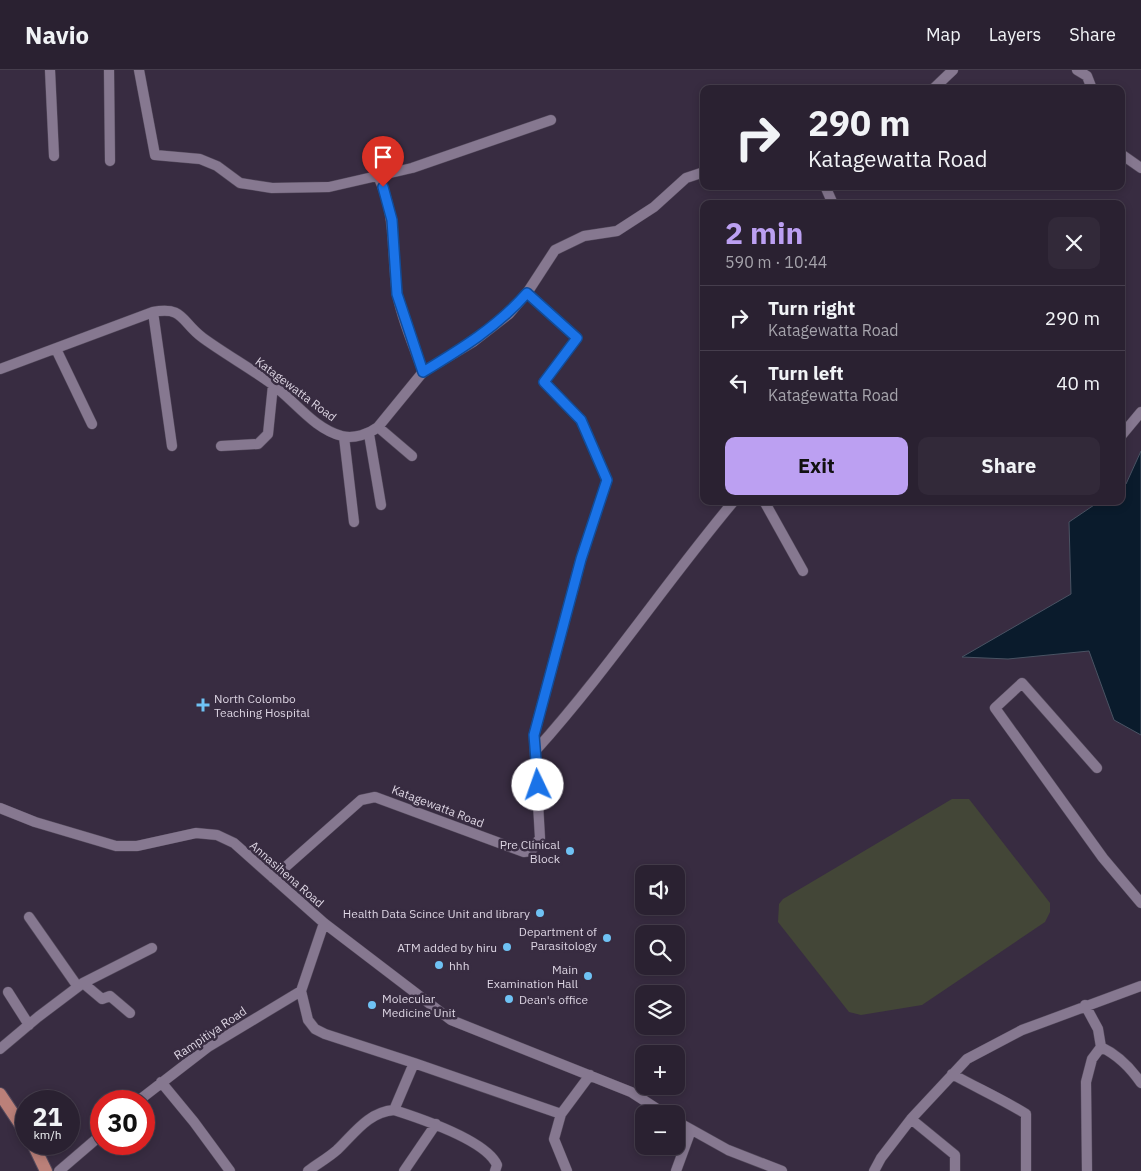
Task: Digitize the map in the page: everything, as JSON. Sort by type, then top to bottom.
[{"type":"main road","points":[[0,1094],[15,1116]]},
{"type":"main road","points":[[38,1155],[46,1171]]},
{"type":"street","points":[[50,70],[54,156]]},
{"type":"street","points":[[109,70],[110,160]]},
{"type":"street","points":[[139,70],[155,154],[200,159],[217,166],[240,183],[272,188],[330,187],[412,168],[551,120]]},
{"type":"street","points":[[937,85],[953,70]]},
{"type":"street","points":[[1077,70],[1086,76],[1090,85]]},
{"type":"street","points":[[1125,157],[1141,168]]},
{"type":"street","points":[[381,505],[369,434],[378,427],[423,372],[473,342],[509,314],[527,293],[555,250],[584,236],[617,232],[654,207],[686,178],[700,173]]},
{"type":"street","points":[[378,176],[388,198],[392,220],[397,294],[423,372]]},
{"type":"street","name":"Katagewatta Road","points":[[273,878],[360,800],[375,797],[524,852],[532,851],[540,838],[534,735],[581,559],[607,480],[581,420],[544,382],[577,338],[527,293]]},
{"type":"street","name":"Katagewatta Road","points":[[0,369],[153,312],[168,309],[181,316],[200,336],[273,385],[325,430],[344,437],[369,434]]},
{"type":"street","points":[[153,312],[172,446]]},
{"type":"street","points":[[56,349],[92,424]]},
{"type":"street","points":[[221,446],[258,444],[268,434],[273,385]]},
{"type":"street","points":[[1125,431],[1141,412]]},
{"type":"street","points":[[378,427],[412,456]]},
{"type":"street","points":[[344,437],[354,522]]},
{"type":"street","points":[[536,750],[574,708],[692,552],[731,505]]},
{"type":"street","points":[[766,505],[803,571]]},
{"type":"street","points":[[1097,768],[1022,683],[995,708],[1103,858],[1141,903]]},
{"type":"street","name":"Annasihena Road","points":[[0,808],[35,822],[116,846],[137,846],[196,833],[217,835],[234,844],[324,923],[451,1020],[631,1092],[651,1105]]},
{"type":"street","points":[[29,917],[81,985],[102,1000],[110,996],[130,1013]]},
{"type":"street","points":[[324,923],[300,990],[308,1020],[315,1029],[561,1114]]},
{"type":"street","points":[[1,1047],[81,985],[152,948]]},
{"type":"street","points":[[874,1171],[881,1158],[911,1118],[967,1059],[1022,1030],[1085,1005],[1141,986]]},
{"type":"street","name":"Rampitiya Road","points":[[151,1090],[208,1047],[300,990]]},
{"type":"street","points":[[8,992],[29,1025]]},
{"type":"street","points":[[1085,1005],[1098,1029],[1101,1046],[1092,1059],[1086,1082],[1087,1171]]},
{"type":"street","points":[[1101,1046],[1115,1054],[1132,1070],[1141,1083]]},
{"type":"street","points":[[394,1110],[414,1063]]},
{"type":"street","points":[[952,1074],[972,1086],[1003,1099],[1026,1114],[1026,1171]]},
{"type":"street","points":[[567,1171],[554,1139],[561,1114],[590,1075]]},
{"type":"street","points":[[161,1082],[194,1122],[230,1171]]},
{"type":"street","points":[[308,1171],[335,1152],[372,1115],[382,1111],[394,1110],[436,1124],[493,1156],[497,1165],[495,1171]]},
{"type":"street","points":[[911,1118],[955,1155],[955,1171]]},
{"type":"street","points":[[404,1171],[436,1124]]},
{"type":"street","points":[[685,1126],[728,1150],[782,1171]]},
{"type":"street","points":[[676,1171],[691,1130]]},
{"type":"street","points":[[58,1171],[90,1143]]},
{"type":"green space","points":[[952,799],[969,799],[1050,903],[1050,912],[1045,922],[922,1005],[861,1015],[849,1012],[778,922],[779,904],[783,899]]},
{"type":"water","points":[[1141,451],[1141,735],[1114,720],[1089,651],[1008,659],[962,657],[1071,594],[1069,522],[1094,505],[1125,505],[1126,484]]},
{"type":"place","name":"North Colombo Teaching Hospital","points":[[203,705]]},
{"type":"place","name":"Pre Clinical Block","points":[[570,851]]},
{"type":"place","name":"Health Data Scince Unit and library","points":[[540,913]]},
{"type":"place","name":"Department of Parasitology","points":[[607,938]]},
{"type":"place","name":"ATM added by hiru","points":[[507,947]]},
{"type":"place","name":"hhh","points":[[439,965]]},
{"type":"place","name":"Main Examination Hall","points":[[588,976]]},
{"type":"place","name":"Dean's office","points":[[509,999]]},
{"type":"place","name":"Molecular Medicine Unit","points":[[372,1005]]},
{"type":"route","points":[[383,187],[388,198],[392,220],[397,294],[423,372],[473,342],[509,314],[527,293],[577,338],[544,382],[581,420],[607,480],[581,559],[534,735],[538,785]]}]
